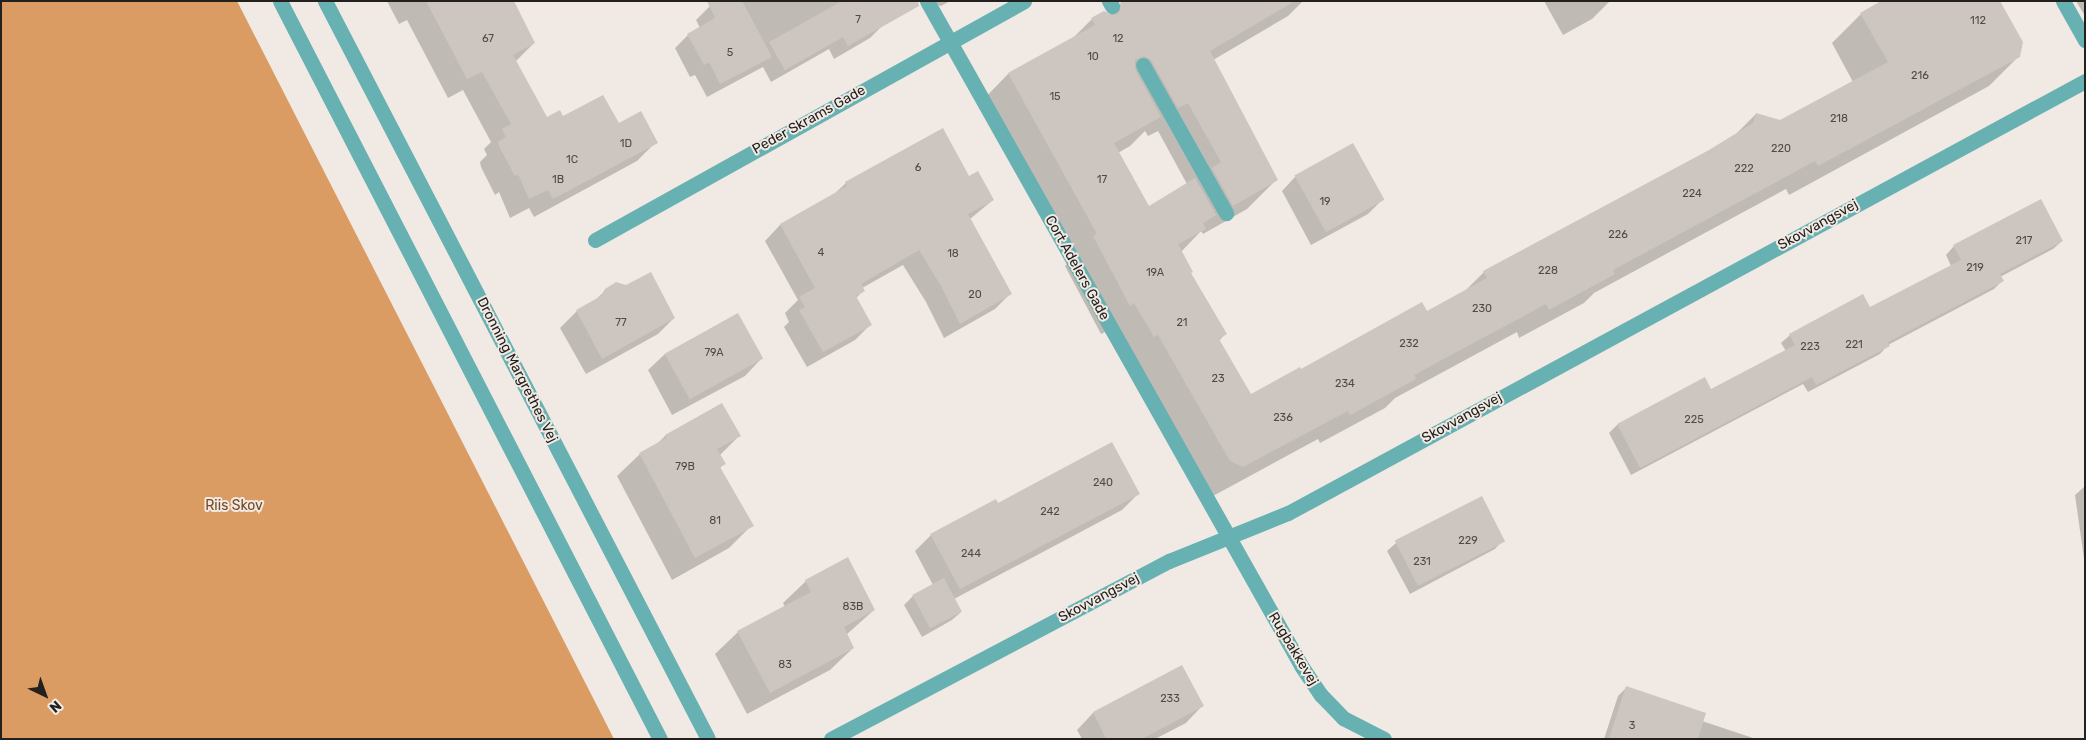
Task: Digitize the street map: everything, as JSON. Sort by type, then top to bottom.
[{"type":"street","points":[[280,1],[660,739]]},
{"type":"street","name":"Dronning Margrethes Vej","points":[[325,1],[708,739]]},
{"type":"street","name":"Cort Adelers Gade","points":[[927,1],[1228,536]]},
{"type":"street","name":"Peder Skrams Gade","points":[[595,240],[1024,1]]},
{"type":"street","points":[[2063,1],[2085,40]]},
{"type":"street","points":[[1143,65],[1226,213]]},
{"type":"street","name":"Skovvangsvej","points":[[831,739],[1169,561],[1288,513],[2085,81]]},
{"type":"street","name":"Rugbakkevej","points":[[1228,536],[1302,667],[1321,695],[1342,718],[1384,739]]},
{"type":"green space","name":"Riis Skov","points":[[1,1],[237,1],[614,739],[1,739]]},
{"type":"building","points":[[426,1],[514,1],[535,43],[513,55],[547,117],[560,110],[563,116],[603,95],[619,123],[641,111],[658,143],[553,199],[548,190],[529,199],[518,174],[515,176],[498,142],[506,137],[502,129],[511,124],[482,72],[467,79]]},
{"type":"building","points":[[707,1],[742,1],[772,57],[720,84],[709,62],[704,65],[687,34],[715,18]]},
{"type":"building","points":[[842,1],[918,1],[919,6],[848,46],[843,37],[785,70],[769,42]]},
{"type":"building","points":[[1121,1],[1295,1],[1210,51],[1278,180],[1233,206],[1212,168],[1221,162],[1188,103],[1178,108],[1151,60],[1144,56],[1135,60],[1135,69],[1161,117],[1114,143],[1149,206],[1195,178],[1216,215],[1203,223],[1206,229],[1178,244],[1193,272],[1191,273],[1227,334],[1219,339],[1251,394],[1300,367],[1301,369],[1422,302],[1427,311],[1487,278],[1483,271],[1709,150],[1753,123],[1756,113],[1780,120],[1888,62],[1860,13],[1881,1],[2000,1],[2023,42],[2020,57],[1818,166],[1815,161],[1613,270],[1615,274],[1549,310],[1546,304],[1414,375],[1416,379],[1350,415],[1348,411],[1243,467],[1230,461],[1158,335],[1154,337],[1134,303],[1130,306],[1093,236],[1097,234],[1008,73],[1095,25],[1091,18],[1104,11],[1112,15],[1117,14],[1120,10]]},
{"type":"building","points":[[943,128],[969,176],[978,171],[994,200],[968,214],[1012,294],[960,324],[941,286],[919,250],[861,284],[865,291],[856,296],[872,325],[823,352],[799,310],[805,307],[799,297],[815,288],[780,224],[847,186],[845,182]]},
{"type":"building","points":[[1353,143],[1385,200],[1326,232],[1294,175]]},
{"type":"building","points":[[2041,199],[2063,241],[2000,274],[2004,281],[1888,342],[1890,346],[1816,385],[1812,377],[1640,468],[1617,424],[1705,377],[1711,389],[1795,345],[1789,334],[1863,294],[1870,307],[1961,260],[1953,245]]},
{"type":"building","points":[[651,272],[675,318],[602,359],[576,310],[601,296],[605,289],[616,282],[626,285]]},
{"type":"building","points":[[738,313],[763,358],[690,399],[665,354]]},
{"type":"building","points":[[722,403],[741,436],[717,449],[726,464],[720,467],[754,526],[695,558],[639,453],[666,438],[665,435]]},
{"type":"building","points":[[1112,442],[1140,494],[960,589],[930,534],[996,499],[998,503]]},
{"type":"building","points":[[1482,496],[1505,541],[1418,586],[1395,540]]},
{"type":"building","points":[[848,557],[875,610],[844,627],[854,648],[770,693],[737,631],[811,592],[805,580]]},
{"type":"building","points":[[944,578],[962,612],[930,628],[912,595]]},
{"type":"building","points":[[1182,665],[1204,706],[1142,739],[1106,739],[1093,712]]},
{"type":"building","points":[[1626,686],[1706,713],[1698,739],[1609,739]]}]
